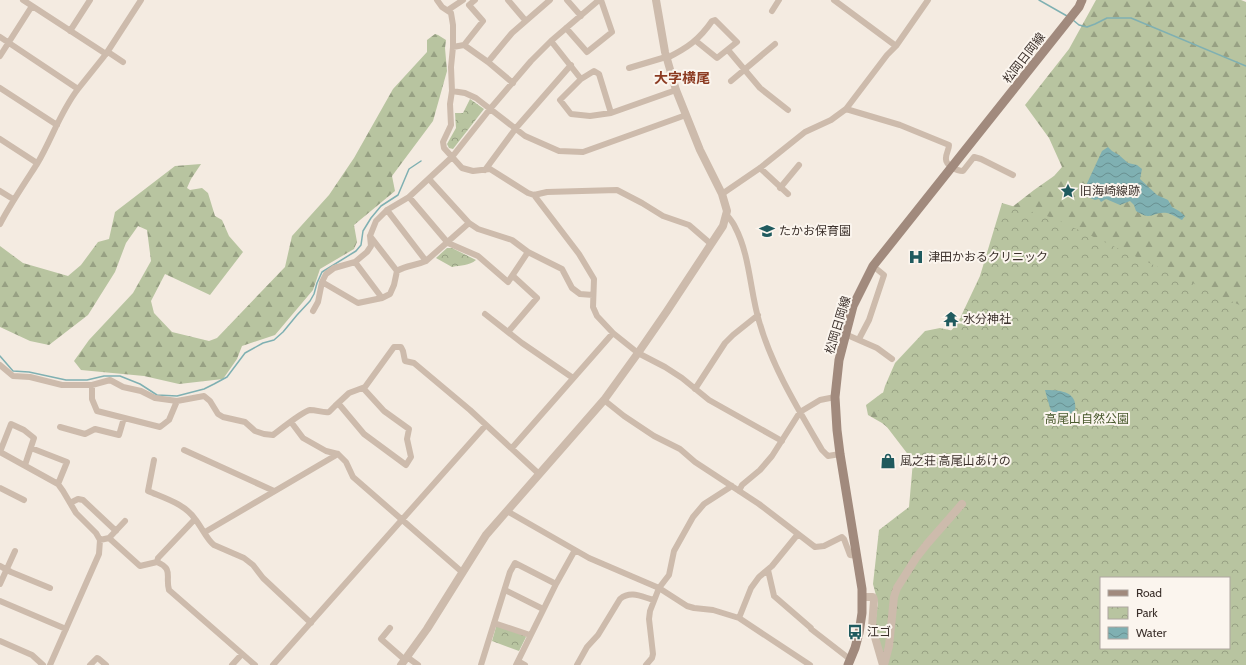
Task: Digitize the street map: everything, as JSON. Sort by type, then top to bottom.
[{"type":"main road","name":"松岡日岡線","points":[[1074,12],[1077,0]]},
{"type":"main road","name":"松岡日岡線","points":[[849,662],[859,633],[862,613],[862,597],[861,579],[840,454],[835,397],[838,365],[853,306],[873,266],[951,166],[1079,7],[1082,0]]},
{"type":"street","points":[[23,0],[70,31],[123,62]]},
{"type":"street","points":[[70,31],[90,0]]},
{"type":"street","points":[[0,224],[13,199],[37,163],[68,102],[107,53],[141,0]]},
{"type":"street","points":[[437,0],[442,7],[451,13],[454,25],[451,67],[451,125],[443,142],[444,148],[462,168],[473,170],[490,169],[528,193],[534,195],[547,192],[617,190],[663,216],[689,226],[711,244]]},
{"type":"street","points":[[448,10],[463,0]]},
{"type":"street","points":[[453,47],[464,45],[483,21],[468,5],[474,0]]},
{"type":"street","points":[[508,0],[525,20]]},
{"type":"street","points":[[488,62],[512,33],[525,20],[550,0]]},
{"type":"street","points":[[567,0],[581,16]]},
{"type":"street","points":[[313,311],[318,302],[322,282],[326,274],[334,268],[355,262],[367,252],[371,246],[370,236],[376,221],[386,210],[409,197],[452,157],[490,109],[531,61],[551,41],[566,28],[600,0],[612,32],[587,52],[566,28]]},
{"type":"street","points":[[404,661],[427,629],[486,535],[604,400],[638,353],[723,226],[727,211],[722,194],[700,150],[676,90],[666,57],[656,0]]},
{"type":"street","points":[[772,11],[779,0]]},
{"type":"street","points":[[834,0],[896,46]]},
{"type":"street","points":[[722,194],[760,168],[805,132],[831,120],[846,109],[887,55],[896,46],[928,0]]},
{"type":"street","points":[[0,56],[32,6]]},
{"type":"street","points":[[629,68],[666,57],[687,48],[703,34],[712,21],[716,20],[737,42],[718,58],[696,41]]},
{"type":"street","points":[[0,37],[78,89]]},
{"type":"street","points":[[551,41],[581,79]]},
{"type":"street","points":[[731,81],[775,44]]},
{"type":"street","points":[[464,45],[488,62],[513,83]]},
{"type":"street","points":[[728,50],[760,88],[788,110]]},
{"type":"street","points":[[485,170],[516,128],[571,65]]},
{"type":"street","points":[[611,114],[599,74],[594,71],[581,79],[560,100],[571,114],[590,116],[611,114],[676,90]]},
{"type":"street","points":[[0,88],[57,125]]},
{"type":"street","points":[[452,91],[465,93],[476,98],[525,136],[559,151],[583,152],[686,114]]},
{"type":"street","points":[[846,109],[900,125],[949,145],[945,159],[946,162],[957,171],[962,171],[974,157],[1013,175]]},
{"type":"street","points":[[0,139],[37,163]]},
{"type":"street","points":[[780,188],[799,165]]},
{"type":"street","points":[[760,168],[788,194]]},
{"type":"street","points":[[428,179],[469,223],[478,229],[512,240],[528,252],[562,269],[572,288],[580,294],[593,295]]},
{"type":"street","points":[[0,191],[13,199]]},
{"type":"street","points":[[534,195],[583,260],[594,279],[593,307],[597,316],[613,333],[638,353],[682,378],[708,400],[782,441]]},
{"type":"street","points":[[409,197],[448,243],[478,256],[508,282],[528,252]]},
{"type":"street","points":[[386,210],[426,262]]},
{"type":"street","points":[[726,214],[735,226],[741,241],[758,315],[779,375],[823,452],[828,456],[840,454]]},
{"type":"street","points":[[322,282],[358,303],[382,298],[390,294],[394,285],[397,271],[405,266],[418,265],[426,262],[469,223]]},
{"type":"street","points":[[370,236],[397,271]]},
{"type":"street","points":[[355,262],[382,298]]},
{"type":"street","points":[[858,339],[869,320],[884,275],[873,266]]},
{"type":"street","points":[[508,332],[537,298],[513,276]]},
{"type":"street","points":[[485,314],[522,343],[573,378]]},
{"type":"street","points":[[695,389],[725,343],[732,335],[758,315]]},
{"type":"street","points":[[512,448],[613,333]]},
{"type":"street","points":[[845,334],[877,348],[892,359]]},
{"type":"street","points":[[0,365],[13,376],[30,377],[62,385],[92,385],[110,380],[124,387],[141,391],[155,398],[177,401],[204,396],[210,401],[218,414],[223,417],[245,422],[255,431],[273,435],[302,413],[309,410],[322,413],[330,412],[349,393],[365,387],[394,347],[401,347],[405,361],[414,363],[512,448],[539,474]]},
{"type":"street","points":[[92,385],[92,399],[97,410],[160,427],[169,420],[177,401]]},
{"type":"street","points":[[338,403],[364,434],[406,465],[411,457],[407,439],[409,429],[384,411],[363,388]]},
{"type":"street","points":[[739,491],[742,486],[760,470],[782,441],[800,412],[820,400],[835,397]]},
{"type":"street","points":[[604,400],[624,416],[654,436],[680,449],[695,462],[732,486],[815,547],[820,547],[842,537],[850,555],[857,556]]},
{"type":"street","points":[[60,427],[85,434],[95,429],[119,435],[124,418]]},
{"type":"street","points":[[291,422],[303,438],[326,451],[338,454],[346,462],[353,477],[402,518],[462,572]]},
{"type":"street","points":[[24,465],[34,438],[24,430],[11,424],[0,452],[58,484],[76,513],[96,533],[100,540],[99,554],[50,665]]},
{"type":"street","points":[[273,665],[486,425]]},
{"type":"street","points":[[30,448],[67,462],[58,484]]},
{"type":"street","points":[[184,450],[274,490]]},
{"type":"street","points":[[205,532],[274,490],[338,454]]},
{"type":"street","points":[[154,460],[148,491],[190,511],[205,532],[210,542],[244,558],[311,623]]},
{"type":"street","points":[[646,665],[652,658],[653,654],[649,615],[659,588],[669,575],[674,551],[693,517],[704,504],[732,486]]},
{"type":"street","points":[[0,488],[24,500]]},
{"type":"street","points":[[70,502],[78,499],[83,500],[116,531]]},
{"type":"street","points":[[884,665],[889,646],[894,597],[897,588],[916,558],[962,504]]},
{"type":"street","points":[[507,511],[574,550],[659,588],[687,606],[714,610],[739,618],[810,665]]},
{"type":"street","points":[[157,562],[158,558],[195,518]]},
{"type":"street","points":[[100,540],[109,538],[125,521]]},
{"type":"street","points":[[739,618],[751,588],[758,577],[772,566],[798,534]]},
{"type":"street","points":[[109,538],[140,566],[157,562],[165,566],[168,571],[169,590],[255,665]]},
{"type":"street","points":[[526,665],[517,663],[574,550]]},
{"type":"street","points":[[0,584],[15,551]]},
{"type":"street","points":[[481,665],[510,572],[515,563],[556,584]]},
{"type":"street","points":[[0,566],[10,572],[50,588]]},
{"type":"street","points":[[768,570],[774,596],[849,662]]},
{"type":"street","points":[[505,590],[543,610]]},
{"type":"street","points":[[577,665],[586,647],[598,635],[620,599],[625,595],[630,594],[654,600]]},
{"type":"street","points":[[862,597],[873,597],[874,600],[872,627],[884,665]]},
{"type":"street","points":[[0,601],[66,629]]},
{"type":"street","points":[[494,623],[530,635]]},
{"type":"street","points":[[390,628],[381,639],[404,661],[418,665]]},
{"type":"street","points":[[0,641],[32,655],[43,665]]},
{"type":"street","points":[[232,665],[242,654]]},
{"type":"street","points":[[90,665],[97,658],[106,665]]},
{"type":"green space","name":"高尾山自然公園","points":[[1096,0],[1241,0],[1246,2],[1246,665],[1054,646],[896,434],[882,423],[868,415],[866,405],[882,393],[896,389],[977,301],[1003,214],[1054,176],[1062,167],[1049,138],[1025,105],[1069,49]]},
{"type":"green space","points":[[435,34],[446,40],[445,48],[447,71],[433,121],[392,176],[395,191],[354,225],[357,242],[354,249],[320,269],[313,290],[275,335],[242,346],[237,359],[223,379],[179,384],[144,376],[81,370],[74,361],[89,340],[133,293],[151,261],[147,230],[138,226],[126,243],[115,272],[88,315],[49,345],[30,341],[0,327],[0,246],[23,263],[68,276],[81,265],[98,242],[109,239],[115,212],[175,166],[201,164],[187,188],[190,190],[202,188],[208,193],[215,216],[222,220],[229,236],[243,252],[210,295],[165,274],[151,301],[154,313],[172,332],[209,341],[217,338],[285,267],[292,236],[329,195],[354,158],[393,89],[427,52],[427,40]]},
{"type":"green space","points":[[470,99],[484,109],[453,149],[449,148],[447,144],[456,128],[455,113],[463,113]]},
{"type":"green space","name":"高尾山自然公園","points":[[1002,203],[1053,218],[1246,308],[1246,665],[885,665],[875,625],[878,603],[873,584],[879,530],[909,507],[913,461],[877,414],[885,386],[895,363],[925,331],[940,328],[954,331],[980,276]]},
{"type":"green space","points":[[447,248],[452,248],[476,260],[468,264],[452,267],[436,258]]},
{"type":"green space","points":[[498,626],[525,635],[526,637],[519,651],[492,641],[496,627]]},
{"type":"water","points":[[1108,147],[1128,163],[1137,165],[1142,169],[1140,179],[1157,195],[1168,200],[1172,207],[1185,216],[1182,220],[1167,213],[1158,213],[1146,216],[1136,211],[1134,205],[1130,201],[1120,205],[1106,199],[1101,202],[1099,199],[1095,200],[1085,196],[1083,192],[1102,151]]},
{"type":"water","points":[[1045,390],[1056,390],[1071,395],[1074,399],[1075,410],[1070,414],[1071,423],[1064,426],[1056,424]]},
{"type":"waterway","points":[[1039,0],[1067,16]]},
{"type":"waterway","points":[[1073,20],[1079,25],[1087,27],[1107,18],[1131,18],[1246,66]]},
{"type":"waterway","points":[[0,356],[13,371],[29,372],[66,380],[87,380],[104,376],[120,376],[140,384],[157,395],[177,396],[204,389],[227,377],[245,353],[263,343],[274,340],[283,332],[310,301],[322,272],[356,251],[361,245],[363,231],[371,218],[381,206],[398,195],[409,169],[421,161]]},
{"type":"place","name":"旧海崎線跡","points":[[1068,191]]},
{"type":"place","name":"たかお保育園","points":[[767,231]]},
{"type":"place","name":"津田かおるクリニック","points":[[916,257]]},
{"type":"place","name":"水分神社","points":[[951,319]]},
{"type":"place","name":"風之荘 高尾山あけの","points":[[888,461]]},
{"type":"place","name":"江ゴ","points":[[855,632]]},
{"type":"district","name":"大字横尾","points":[[682,78]]}]
